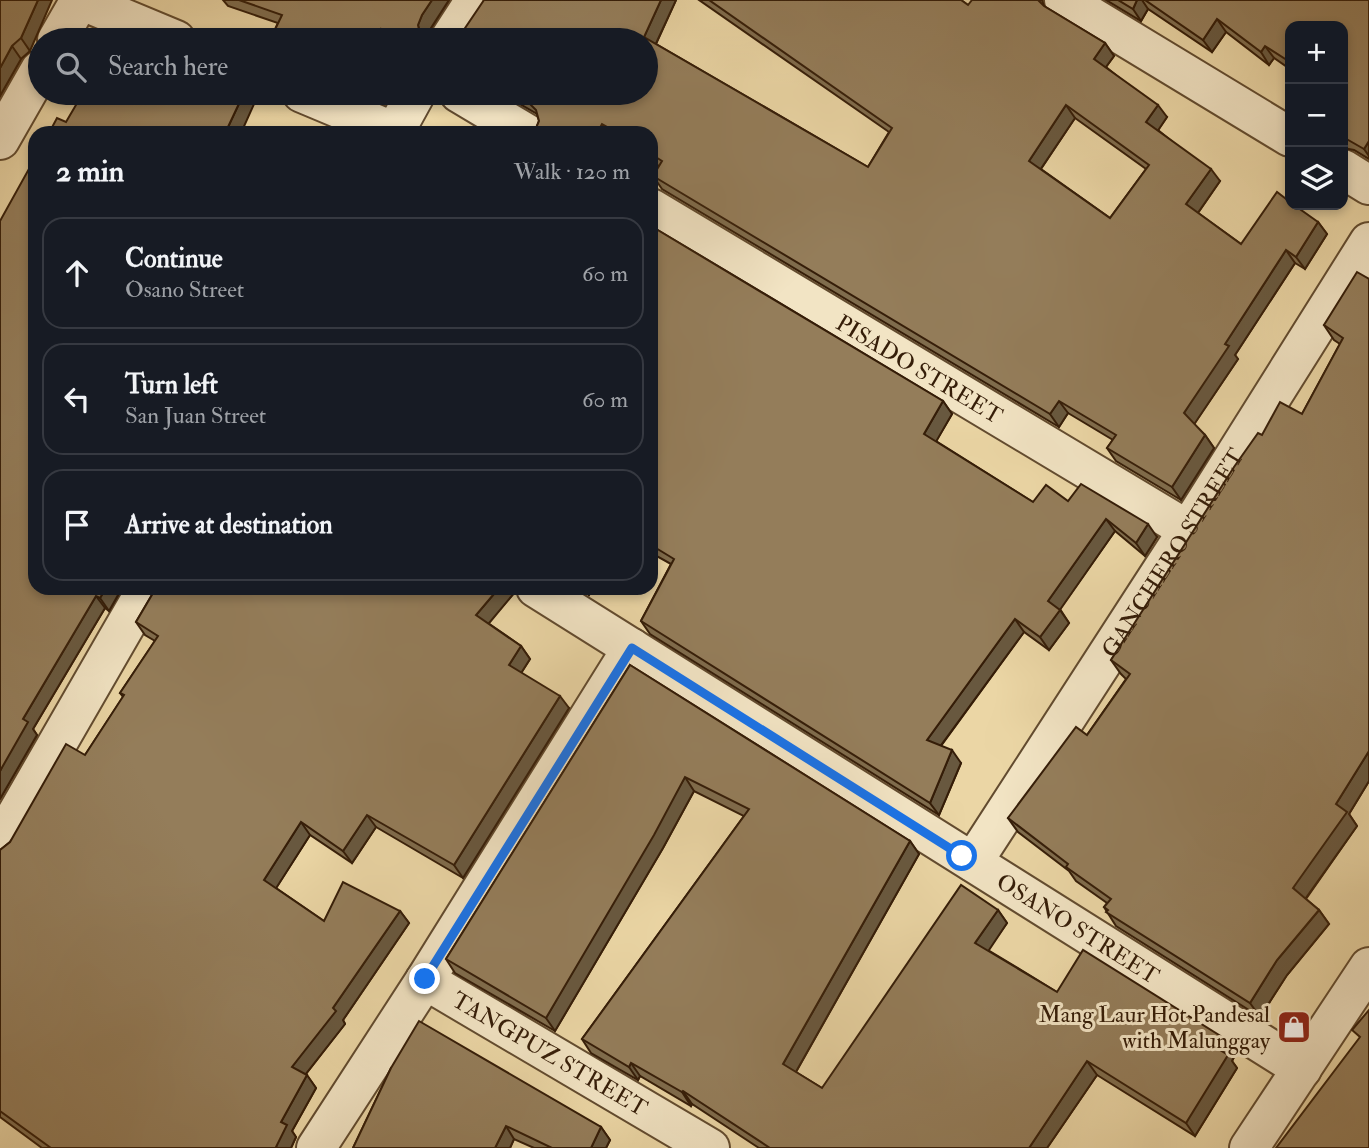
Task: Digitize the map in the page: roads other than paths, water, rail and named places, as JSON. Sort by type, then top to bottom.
[{"type":"street","points":[[64,28],[80,0],[147,28]]},
{"type":"street","points":[[457,28],[475,0]]},
{"type":"street","points":[[1064,0],[1285,134]]},
{"type":"street","points":[[0,140],[28,91]]},
{"type":"street","points":[[331,105],[381,126]]},
{"type":"street","points":[[398,126],[410,105]]},
{"type":"street","points":[[479,105],[514,126]]},
{"type":"street","points":[[1348,172],[1369,185]]},
{"type":"street","name":"PISADO STREET","points":[[658,212],[1188,530]]},
{"type":"street","name":"GANCHERO STREET","points":[[973,862],[1188,530],[1369,242]]},
{"type":"street","points":[[0,843],[143,595]]},
{"type":"street","name":"OSANO STREET","points":[[547,595],[1302,1069]]},
{"type":"street","points":[[316,1148],[632,648]]},
{"type":"street","points":[[1249,1148],[1369,967]]},
{"type":"street","name":"TANGPUZ STREET","points":[[425,979],[710,1148]]},
{"type":"place","name":"Mang Laur Hot Pandesal with Malunggay","points":[[1294,1027]]}]
